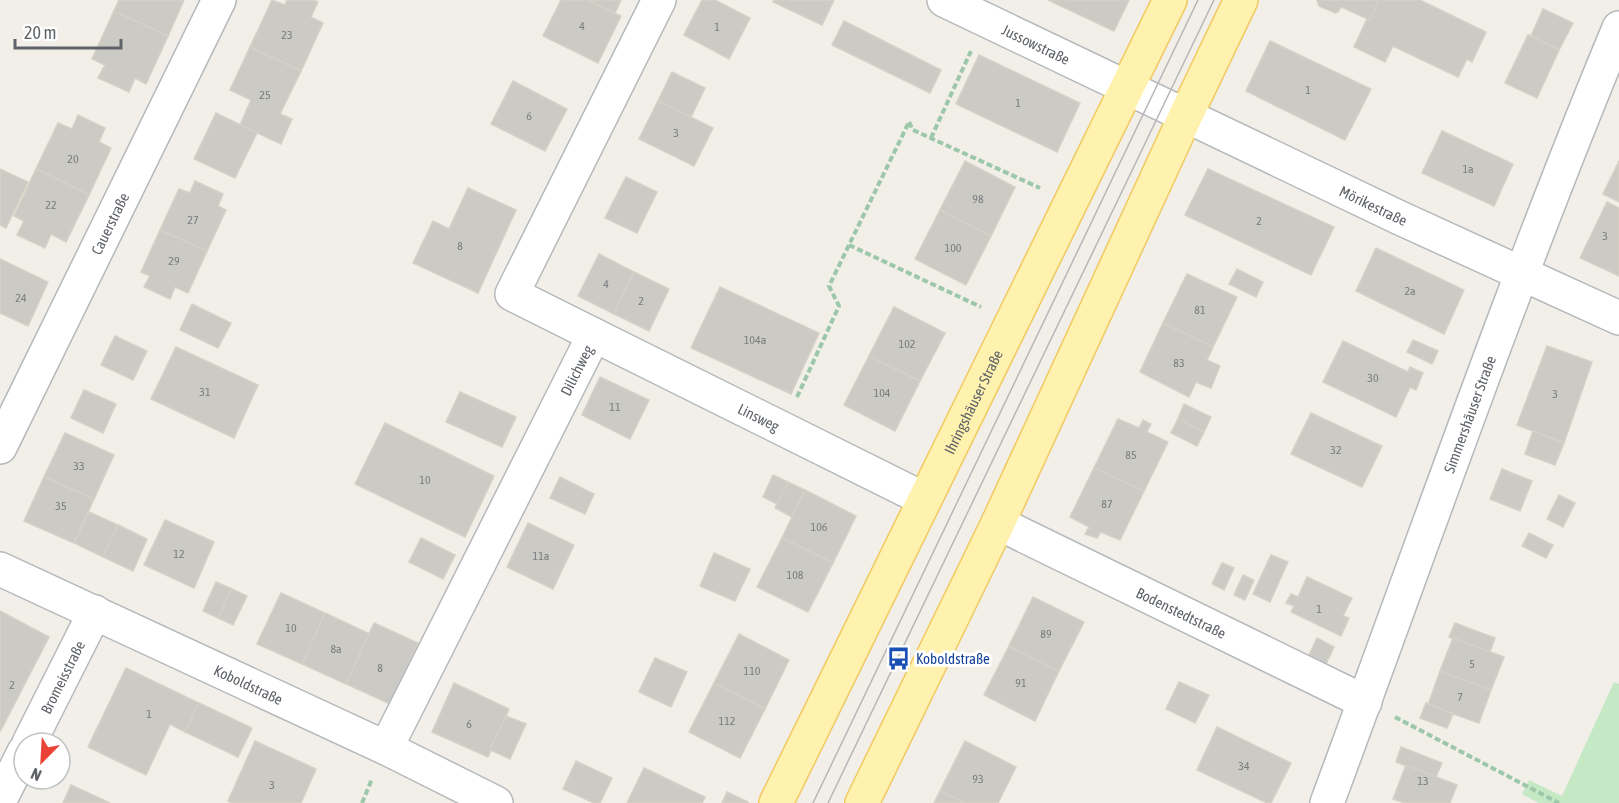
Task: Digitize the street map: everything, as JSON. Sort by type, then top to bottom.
[{"type":"main road","name":"Ihringshäuser Straße","points":[[777,803],[1170,0]]},
{"type":"main road","points":[[862,803],[998,523],[1241,0]]},
{"type":"street","name":"Cauerstraße","points":[[0,447],[219,0]]},
{"type":"street","name":"Dilichweg","points":[[386,748],[594,334],[512,294],[659,0]]},
{"type":"street","name":"Jussowstraße","points":[[944,0],[1128,88]]},
{"type":"street","name":"Simmershäuser Straße","points":[[1327,803],[1523,273],[1619,28]]},
{"type":"street","name":"Mörikestraße","points":[[1128,88],[1400,218],[1619,318]]},
{"type":"street","name":"Linsweg","points":[[594,334],[924,500]]},
{"type":"street","name":"Bodenstedtstraße","points":[[998,523],[1365,702]]},
{"type":"street","name":"Koboldstraße","points":[[0,568],[386,748],[496,803]]},
{"type":"street","name":"Bromeisstraße","points":[[35,731],[94,612]]},
{"type":"street","points":[[0,800],[12,776]]},
{"type":"path","points":[[931,138],[985,20]]},
{"type":"path","points":[[807,403],[797,398],[839,306],[829,286],[909,122],[913,130],[1071,203]]},
{"type":"path","points":[[849,245],[1012,321]]},
{"type":"path","points":[[1365,702],[1559,803]]},
{"type":"green space","points":[[1614,682],[1619,684],[1619,803],[1539,803],[1522,794],[1529,780],[1562,796]]},
{"type":"building","points":[[119,0],[184,0],[168,36],[114,11]]},
{"type":"building","points":[[272,0],[285,5],[287,0],[318,2],[311,17],[323,23],[301,71],[250,47]]},
{"type":"building","points":[[561,0],[587,0],[621,16],[598,63],[543,36]]},
{"type":"building","points":[[587,0],[621,0],[615,13]]},
{"type":"building","points":[[702,0],[715,0],[750,18],[729,59],[684,35]]},
{"type":"building","points":[[774,0],[834,0],[822,25],[773,2]]},
{"type":"building","points":[[1048,0],[1129,0],[1114,31]]},
{"type":"building","points":[[1317,0],[1379,0],[1370,20],[1341,7],[1335,13],[1319,6]]},
{"type":"building","points":[[1379,0],[1420,0],[1486,32],[1472,62],[1467,59],[1458,77],[1393,46],[1385,62],[1354,47]]},
{"type":"building","points":[[1543,9],[1573,23],[1559,50],[1531,36]]},
{"type":"building","points":[[114,11],[168,36],[146,84],[135,78],[129,92],[98,78],[105,65],[92,59]]},
{"type":"building","points":[[844,21],[941,70],[930,93],[832,45]]},
{"type":"building","points":[[1528,35],[1559,50],[1537,98],[1505,83]]},
{"type":"building","points":[[1270,41],[1371,89],[1345,140],[1246,91]]},
{"type":"building","points":[[250,47],[301,71],[280,114],[292,119],[281,144],[240,125],[251,100],[230,90]]},
{"type":"building","points":[[979,55],[1080,103],[1057,152],[956,104]]},
{"type":"building","points":[[672,72],[705,88],[691,117],[658,101]]},
{"type":"building","points":[[513,81],[567,109],[545,151],[491,124]]},
{"type":"building","points":[[658,101],[713,128],[694,166],[639,139]]},
{"type":"building","points":[[216,113],[257,133],[235,178],[194,159]]},
{"type":"building","points":[[78,115],[105,128],[99,142],[111,148],[89,195],[36,169],[58,123],[72,129]]},
{"type":"building","points":[[1442,131],[1513,164],[1494,206],[1422,173]]},
{"type":"building","points":[[965,161],[1015,187],[991,236],[940,210]]},
{"type":"building","points":[[1619,161],[1619,202],[1603,194]]},
{"type":"building","points":[[0,169],[28,182],[6,228],[0,225]]},
{"type":"building","points":[[36,169],[89,195],[66,242],[51,234],[45,248],[17,235],[24,221],[14,216]]},
{"type":"building","points":[[1208,169],[1334,227],[1311,275],[1185,215]]},
{"type":"building","points":[[626,177],[657,192],[637,233],[605,218]]},
{"type":"building","points":[[195,181],[223,194],[218,206],[226,210],[207,251],[160,230],[179,189],[190,193]]},
{"type":"building","points":[[468,188],[516,210],[478,293],[413,263],[433,221],[449,229]]},
{"type":"building","points":[[1607,202],[1619,208],[1619,276],[1580,258]]},
{"type":"building","points":[[940,210],[991,236],[966,285],[915,259]]},
{"type":"building","points":[[160,230],[207,251],[188,293],[175,287],[170,299],[144,287],[150,276],[141,272]]},
{"type":"building","points":[[1376,248],[1464,290],[1444,334],[1356,291]]},
{"type":"building","points":[[599,254],[634,272],[614,314],[578,296]]},
{"type":"building","points":[[0,259],[48,282],[28,326],[0,313]]},
{"type":"building","points":[[1237,269],[1263,282],[1256,297],[1229,284]]},
{"type":"building","points":[[634,272],[669,289],[649,331],[614,314]]},
{"type":"building","points":[[1187,274],[1237,297],[1213,347],[1163,323]]},
{"type":"building","points":[[720,287],[819,333],[791,394],[691,348]]},
{"type":"building","points":[[192,304],[231,323],[218,348],[180,330]]},
{"type":"building","points":[[894,307],[945,333],[920,381],[869,356]]},
{"type":"building","points":[[1163,323],[1213,347],[1207,360],[1220,366],[1211,388],[1196,382],[1189,397],[1140,372]]},
{"type":"building","points":[[115,336],[147,351],[133,380],[101,365]]},
{"type":"building","points":[[1413,340],[1438,351],[1432,364],[1407,352]]},
{"type":"building","points":[[1343,341],[1408,372],[1410,367],[1423,373],[1416,390],[1410,387],[1396,417],[1323,382]]},
{"type":"building","points":[[1547,346],[1592,362],[1564,443],[1517,425]]},
{"type":"building","points":[[176,347],[258,385],[234,438],[151,399]]},
{"type":"building","points":[[869,356],[920,381],[895,431],[844,405]]},
{"type":"building","points":[[600,377],[649,400],[630,439],[582,415]]},
{"type":"building","points":[[84,390],[116,404],[103,433],[71,418]]},
{"type":"building","points":[[460,392],[516,417],[502,447],[446,422]]},
{"type":"building","points":[[1184,404],[1211,417],[1204,432],[1178,419]]},
{"type":"building","points":[[1311,413],[1382,446],[1362,487],[1291,454]]},
{"type":"building","points":[[1118,419],[1139,428],[1143,420],[1151,424],[1147,432],[1168,442],[1144,491],[1094,468]]},
{"type":"building","points":[[1178,419],[1204,432],[1197,446],[1171,433]]},
{"type":"building","points":[[385,423],[494,476],[465,537],[355,484]]},
{"type":"building","points":[[1533,431],[1564,443],[1555,465],[1525,454]]},
{"type":"building","points":[[65,433],[114,455],[94,499],[44,477]]},
{"type":"building","points":[[1094,468],[1144,491],[1120,540],[1101,532],[1097,538],[1085,534],[1089,527],[1070,517]]},
{"type":"building","points":[[1502,469],[1532,481],[1520,511],[1490,499]]},
{"type":"building","points":[[773,475],[788,482],[777,504],[763,497]]},
{"type":"building","points":[[44,477],[94,499],[74,543],[24,521]]},
{"type":"building","points":[[560,477],[594,494],[585,514],[550,498]]},
{"type":"building","points":[[788,482],[805,490],[792,517],[775,508]]},
{"type":"building","points":[[805,490],[856,516],[833,563],[782,538]]},
{"type":"building","points":[[1559,495],[1575,503],[1563,527],[1547,519]]},
{"type":"building","points":[[89,512],[118,525],[103,557],[74,543]]},
{"type":"building","points":[[165,520],[214,542],[194,588],[144,565]]},
{"type":"building","points":[[528,523],[574,545],[553,589],[507,567]]},
{"type":"building","points":[[118,525],[147,539],[133,571],[103,557]]},
{"type":"building","points":[[1529,533],[1553,545],[1546,558],[1522,546]]},
{"type":"building","points":[[421,538],[455,555],[443,579],[409,562]]},
{"type":"building","points":[[782,538],[833,563],[808,612],[757,587]]},
{"type":"building","points":[[714,553],[750,569],[735,601],[700,586]]},
{"type":"building","points":[[1271,555],[1288,562],[1270,602],[1253,594]]},
{"type":"building","points":[[1222,563],[1234,568],[1224,590],[1212,584]]},
{"type":"building","points":[[1243,575],[1254,580],[1245,600],[1234,595]]},
{"type":"building","points":[[1307,577],[1352,598],[1343,616],[1349,618],[1341,636],[1291,612],[1294,606],[1286,603],[1291,594],[1298,597]]},
{"type":"building","points":[[216,582],[232,589],[218,618],[203,611]]},
{"type":"building","points":[[232,589],[247,596],[233,625],[218,618]]},
{"type":"building","points":[[281,593],[325,613],[302,664],[257,644]]},
{"type":"building","points":[[1033,597],[1084,622],[1059,671],[1009,646]]},
{"type":"building","points":[[0,611],[49,637],[0,732]]},
{"type":"building","points":[[325,613],[370,634],[346,684],[302,664]]},
{"type":"building","points":[[374,623],[418,643],[390,704],[346,684]]},
{"type":"building","points":[[1455,623],[1495,638],[1490,652],[1449,637]]},
{"type":"building","points":[[739,634],[789,660],[765,709],[714,683]]},
{"type":"building","points":[[1317,638],[1334,647],[1326,664],[1309,655]]},
{"type":"building","points":[[1453,638],[1504,657],[1491,690],[1440,671]]},
{"type":"building","points":[[1009,646],[1059,671],[1035,721],[984,695]]},
{"type":"building","points":[[655,658],[687,672],[671,707],[639,692]]},
{"type":"building","points":[[126,668],[199,703],[185,732],[170,724],[146,775],[88,747]]},
{"type":"building","points":[[1440,671],[1491,690],[1479,723],[1428,705]]},
{"type":"building","points":[[1179,682],[1209,695],[1195,723],[1166,709]]},
{"type":"building","points":[[454,683],[509,709],[488,757],[432,732]]},
{"type":"building","points":[[714,683],[765,709],[740,758],[689,732]]},
{"type":"building","points":[[199,703],[252,728],[238,757],[185,732]]},
{"type":"building","points":[[1426,703],[1453,714],[1447,728],[1420,718]]},
{"type":"building","points":[[506,716],[526,724],[510,759],[490,750]]},
{"type":"building","points":[[1217,727],[1291,763],[1271,803],[1197,770]]},
{"type":"building","points":[[255,741],[316,769],[301,803],[232,803],[228,801]]},
{"type":"building","points":[[965,741],[1016,767],[998,803],[965,803],[940,791]]},
{"type":"building","points":[[1401,747],[1442,763],[1436,777],[1396,762]]},
{"type":"building","points":[[576,761],[612,778],[600,803],[594,803],[563,789]]},
{"type":"building","points":[[1406,765],[1457,785],[1450,803],[1405,803],[1393,799]]},
{"type":"building","points":[[644,768],[705,797],[702,803],[627,803]]},
{"type":"building","points":[[72,785],[110,803],[63,803],[68,791],[72,791]]},
{"type":"building","points":[[940,791],[965,803],[934,803]]},
{"type":"building","points":[[727,792],[748,802],[722,803]]},
{"type":"tram line","points":[[813,803],[1198,0]]},
{"type":"tram line","points":[[828,803],[1214,0]]},
{"type":"place","name":"Koboldstraße","points":[[898,658]]}]
